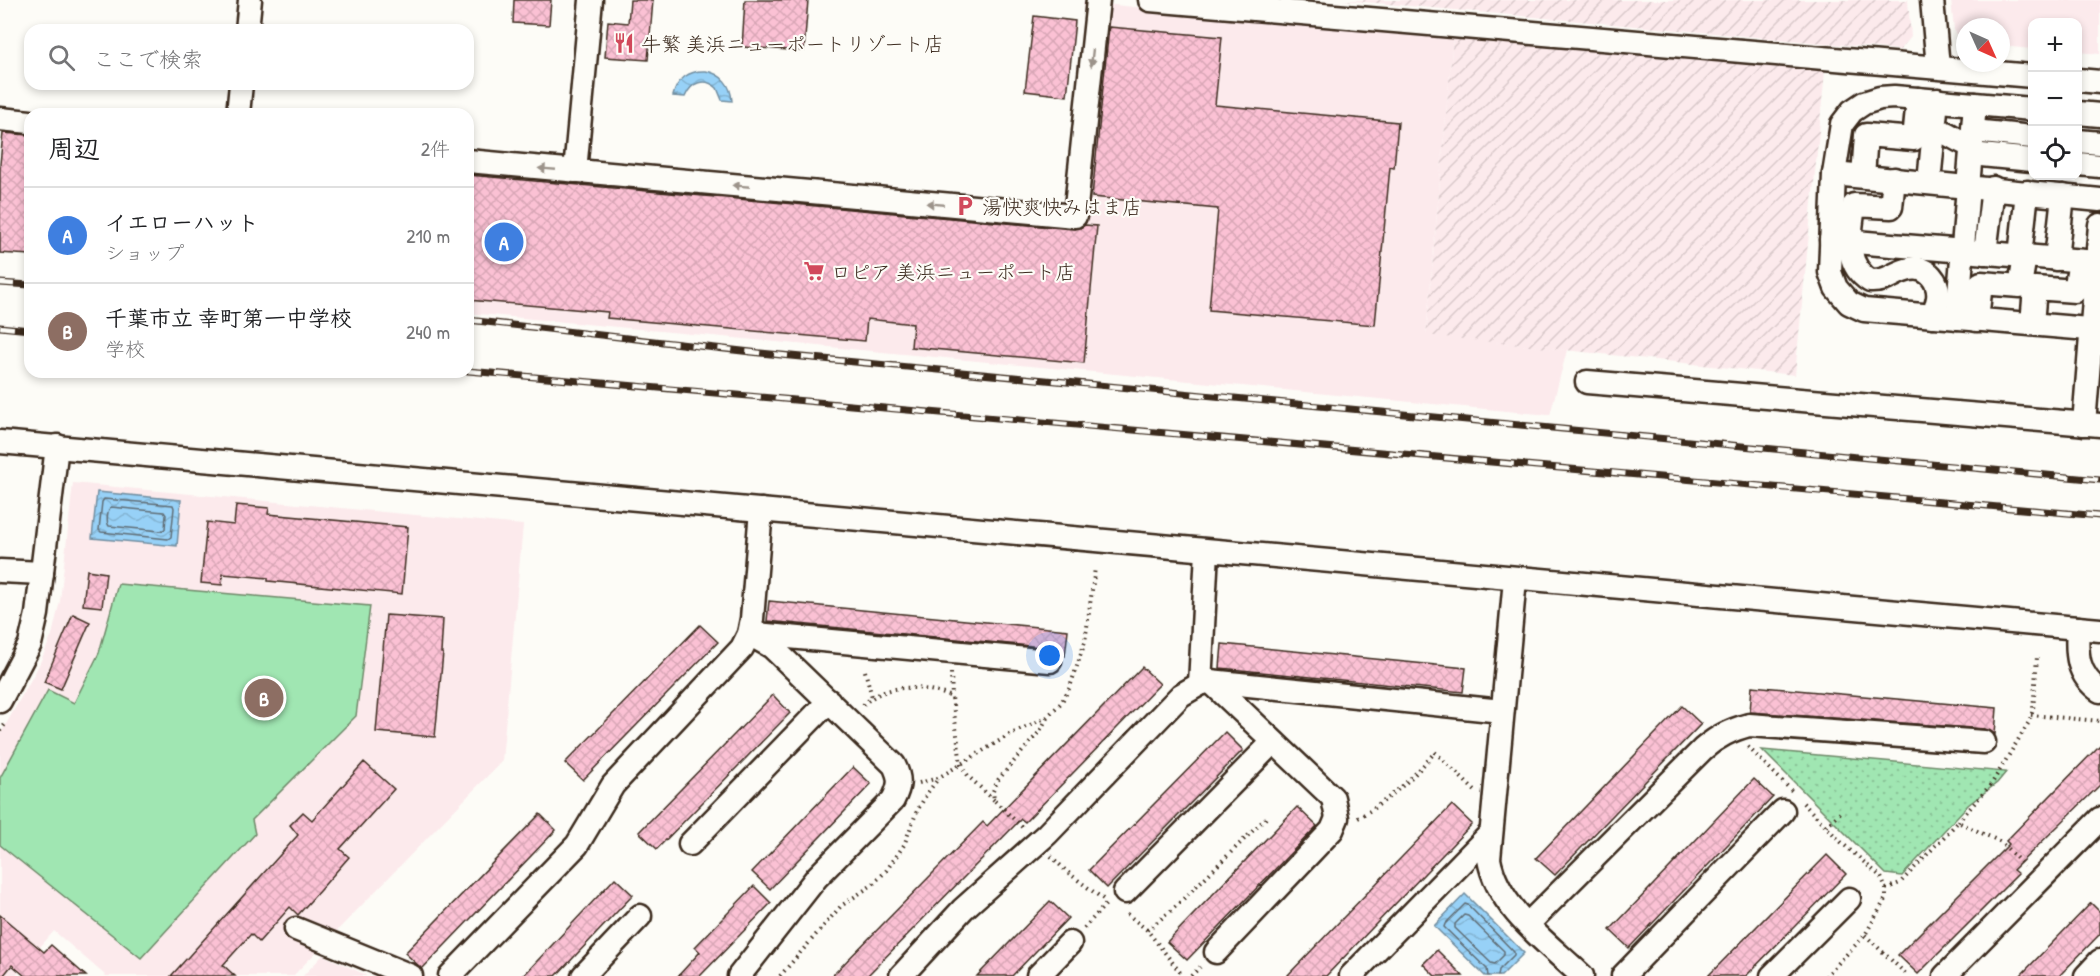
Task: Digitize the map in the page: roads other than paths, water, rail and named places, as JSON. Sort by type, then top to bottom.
[{"type":"street","points":[[248,24],[250,0]]},
{"type":"street","points":[[575,171],[591,0]]},
{"type":"street","points":[[474,162],[1076,216],[1098,0]]},
{"type":"street","points":[[1150,0],[2028,76]]},
{"type":"street","points":[[1932,0],[1938,67]]},
{"type":"street","points":[[2082,80],[2100,82]]},
{"type":"street","points":[[239,108],[240,90]]},
{"type":"street","points":[[1933,316],[1938,297],[1937,285],[1923,269],[1910,268],[1887,279],[1870,281],[1857,271],[1840,241],[1834,174],[1842,124],[1852,111],[1880,98],[1928,99],[2028,109]]},
{"type":"street","points":[[1928,99],[1934,129],[1929,182]]},
{"type":"street","points":[[1863,176],[1866,135],[1914,139],[1928,99]]},
{"type":"street","points":[[1967,319],[1974,252],[1968,186],[1975,104]]},
{"type":"street","points":[[2082,113],[2100,115]]},
{"type":"street","points":[[0,119],[24,121]]},
{"type":"street","points":[[1934,129],[1944,130],[1962,144],[2028,136]]},
{"type":"street","points":[[2082,141],[2100,143]]},
{"type":"street","points":[[1972,143],[2028,159]]},
{"type":"street","points":[[2082,164],[2100,166]]},
{"type":"street","points":[[1834,174],[2100,200]]},
{"type":"street","points":[[1894,179],[1891,207],[1854,205],[1840,241],[1830,272],[1836,288],[1849,303],[1864,310],[2096,330]]},
{"type":"street","points":[[1993,188],[2033,223],[2056,259]]},
{"type":"street","points":[[1967,319],[1981,283],[2020,286],[2023,256],[2033,223],[2027,192]]},
{"type":"street","points":[[1974,252],[2033,223],[2063,196]]},
{"type":"street","points":[[1587,382],[2092,424],[2096,330],[2095,262],[2100,225]]},
{"type":"street","points":[[1840,241],[2095,262]]},
{"type":"street","points":[[2032,324],[2035,288],[2076,291],[2095,262]]},
{"type":"street","points":[[0,441],[2089,629]]},
{"type":"street","points":[[0,702],[30,644],[37,614],[57,446]]},
{"type":"street","points":[[450,976],[576,845],[613,785],[742,648],[749,634],[752,619],[761,510]]},
{"type":"street","points":[[1207,551],[1205,682],[1274,742],[1333,798],[1337,818],[1332,830],[1216,952]]},
{"type":"street","points":[[0,571],[42,573]]},
{"type":"street","points":[[1515,579],[1489,859],[1492,873],[1513,910],[1582,976]]},
{"type":"street","points":[[2089,629],[2076,646],[2079,665],[2091,685],[2100,691]]},
{"type":"street","points":[[749,634],[1050,661]]},
{"type":"street","points":[[740,976],[817,877],[893,800],[899,786],[899,775],[894,765],[772,647],[749,634]]},
{"type":"street","points":[[901,976],[963,909],[1047,834],[1180,695],[1205,682],[1502,711]]},
{"type":"street","points":[[690,844],[830,701]]},
{"type":"street","points":[[1528,924],[1718,736],[1749,725],[1984,742]]},
{"type":"street","points":[[1117,897],[1274,742]]},
{"type":"street","points":[[1623,976],[1783,811]]},
{"type":"street","points":[[1945,976],[2100,819]]},
{"type":"street","points":[[1351,976],[1490,834]]},
{"type":"street","points":[[1772,976],[1849,899]]},
{"type":"street","points":[[583,976],[640,916]]},
{"type":"street","points":[[296,929],[411,976]]},
{"type":"street","points":[[1038,976],[1070,943]]},
{"type":"street","points":[[2086,976],[2100,961]]},
{"type":"water","points":[[706,71],[725,81],[732,101],[722,100],[717,88],[703,82],[691,88],[685,97],[673,96],[681,80],[694,72]]},
{"type":"water","points":[[97,492],[181,500],[177,546],[92,538]]},
{"type":"water","points":[[1465,894],[1524,953],[1501,976],[1485,976],[1434,926]]},
{"type":"railway","points":[[0,283],[24,285]]},
{"type":"railway","points":[[474,321],[760,353],[2100,480]]},
{"type":"railway","points":[[0,327],[24,329]]},
{"type":"railway","points":[[474,372],[2100,516]]},
{"type":"place","name":"牛繁 美浜ニューポートリゾート店","points":[[624,43]]},
{"type":"place","name":"湯快爽快みはま店","points":[[965,206]]},
{"type":"place","name":"イエローハット","points":[[504,242]]},
{"type":"place","name":"ロピア 美浜ニューポート店","points":[[814,271]]},
{"type":"place","name":"千葉市立 幸町第一中学校","points":[[264,698]]}]
